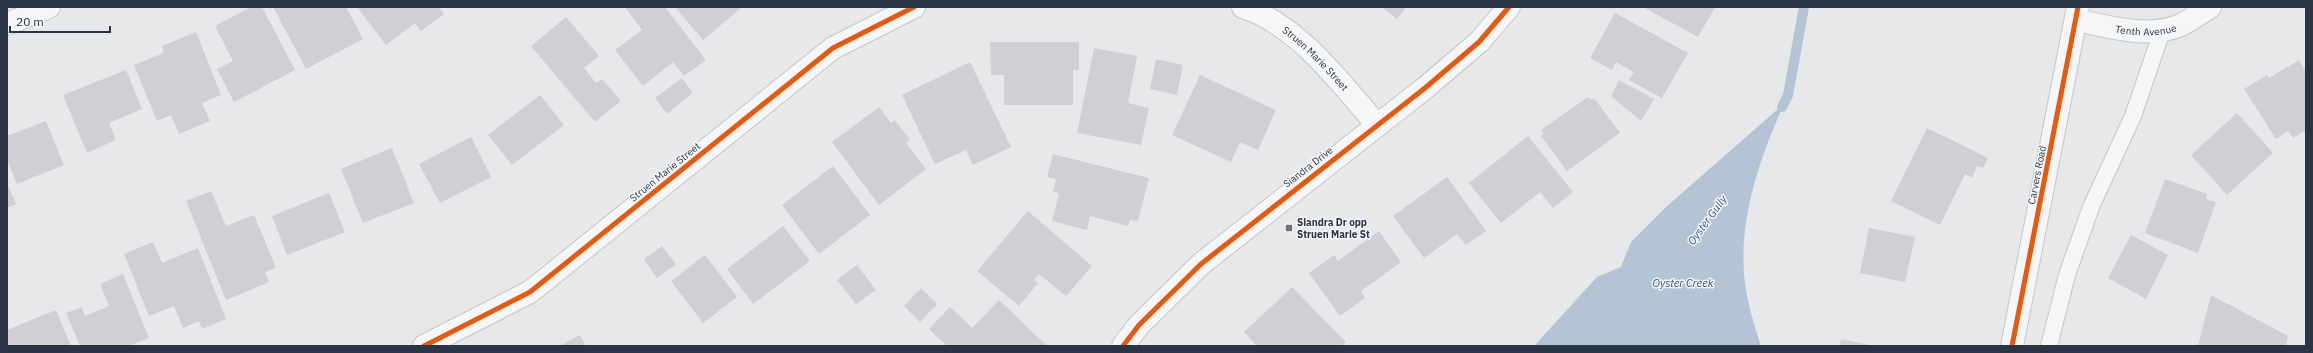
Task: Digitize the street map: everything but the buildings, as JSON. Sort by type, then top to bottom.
[{"type":"street","points":[[7,24],[49,7]]},
{"type":"street","name":"Struen Marie Street","points":[[424,346],[530,292],[833,48],[914,7]]},
{"type":"street","name":"Struen Marie Street","points":[[1243,7],[1256,11],[1282,28],[1323,63],[1377,125]]},
{"type":"street","name":"Siandra Drive","points":[[1123,346],[1139,325],[1201,264],[1425,88],[1479,42],[1509,7]]},
{"type":"street","name":"Tenth Avenue","points":[[2077,14],[2111,27],[2162,30],[2181,25],[2210,7]]},
{"type":"street","name":"Carvers Road","points":[[2012,346],[2077,14]]},
{"type":"lane","points":[[2049,346],[2066,275],[2091,207],[2132,116],[2162,30]]},
{"type":"water","name":"Oyster Creek","points":[[1788,95],[1768,141],[1760,165],[1747,214],[1744,240],[1746,290],[1752,318],[1761,346],[1534,346],[1597,277],[1621,267],[1631,242],[1666,207],[1778,109]]},
{"type":"waterway","name":"Oyster Creek","points":[[1782,107],[1788,95],[1804,7]]},
{"type":"cycle path","points":[[424,346],[530,292],[833,48],[914,7]]},
{"type":"cycle path","points":[[1123,346],[1139,325],[1201,264],[1425,88],[1479,42],[1509,7]]},
{"type":"cycle path","points":[[2012,346],[2078,7]]},
{"type":"place","name":"Siandra Dr opp Struen Marie St","points":[[1289,228]]},
{"type":"water label","name":"Oyster Gully","points":[[1707,220]]}]
